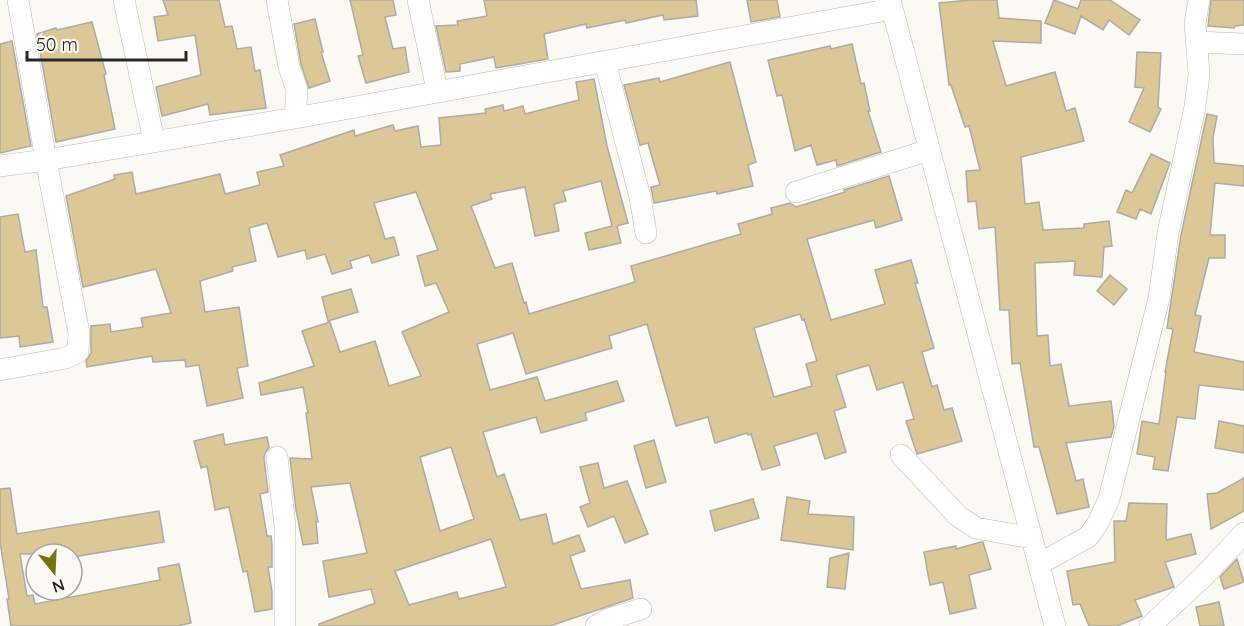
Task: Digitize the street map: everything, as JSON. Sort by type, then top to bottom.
[{"type":"street","points":[[0,370],[66,358],[78,352],[79,333],[18,0]]},
{"type":"street","points":[[124,0],[154,141]]},
{"type":"street","points":[[277,0],[289,67],[297,90],[295,117]]},
{"type":"street","points":[[418,0],[437,90]]},
{"type":"street","points":[[1039,564],[1088,537],[1098,523],[1109,499],[1159,298],[1168,233],[1195,107],[1198,74],[1195,23],[1199,0]]},
{"type":"street","points":[[0,166],[46,160],[605,62],[891,4],[1055,626]]},
{"type":"street","points":[[1196,42],[1244,44]]},
{"type":"street","points":[[605,62],[640,197],[646,233]]},
{"type":"street","points":[[796,192],[929,150]]},
{"type":"street","points":[[901,455],[958,516],[976,528],[1032,538]]},
{"type":"street","points":[[277,456],[285,525],[285,626]]},
{"type":"street","points":[[1150,626],[1202,578],[1244,533]]},
{"type":"street","points":[[596,626],[609,619],[641,609]]},
{"type":"building","points":[[163,0],[219,0],[225,27],[232,26],[237,49],[251,47],[255,71],[260,70],[266,108],[210,115],[208,104],[162,116],[156,87],[201,75],[195,35],[158,41],[154,17],[168,15]]},
{"type":"building","points":[[350,0],[393,0],[396,15],[385,17],[393,49],[405,47],[409,72],[366,83],[358,56],[363,55]]},
{"type":"building","points":[[484,0],[696,0],[698,16],[664,20],[663,15],[587,28],[586,24],[544,34],[548,59],[496,68],[494,57],[460,64],[460,71],[446,72],[436,26],[458,25],[457,21],[487,16]]},
{"type":"building","points":[[747,0],[777,0],[780,17],[751,22]]},
{"type":"building","points":[[997,0],[999,18],[1041,21],[1041,43],[993,41],[1006,86],[1055,72],[1066,111],[1075,108],[1084,141],[1021,157],[1025,204],[1039,202],[1043,230],[1084,228],[1084,224],[1109,221],[1112,246],[1104,247],[1102,277],[1074,275],[1075,261],[1035,263],[1037,336],[1048,335],[1050,366],[1061,364],[1069,406],[1111,401],[1114,426],[1111,437],[1066,443],[1076,481],[1083,479],[1089,507],[1057,514],[1039,447],[1034,447],[1020,363],[1012,364],[1009,310],[1000,310],[995,227],[979,229],[976,201],[968,202],[966,171],[980,170],[969,126],[965,127],[951,85],[949,85],[939,3]]},
{"type":"building","points":[[1054,0],[1078,9],[1081,0],[1110,0],[1140,20],[1129,35],[1109,20],[1103,30],[1081,16],[1075,34],[1045,23]]},
{"type":"building","points":[[1211,0],[1244,0],[1244,25],[1234,28],[1208,26]]},
{"type":"building","points":[[315,19],[323,52],[321,52],[330,81],[309,88],[301,64],[294,24]]},
{"type":"building","points":[[92,22],[106,74],[104,75],[115,129],[56,142],[37,34],[56,28],[57,30]]},
{"type":"building","points":[[12,41],[31,146],[0,153],[0,44]]},
{"type":"building","points":[[852,44],[861,84],[864,83],[870,111],[868,111],[881,152],[837,166],[836,160],[817,165],[811,145],[795,151],[782,95],[777,96],[768,60],[830,46],[831,49]]},
{"type":"building","points":[[1137,52],[1161,53],[1158,107],[1161,109],[1150,132],[1129,122],[1144,88],[1135,87]]},
{"type":"building","points":[[730,62],[756,162],[748,165],[753,186],[654,203],[651,187],[660,185],[648,143],[640,145],[624,85],[659,78],[660,82]]},
{"type":"building","points":[[594,79],[607,146],[628,223],[617,226],[621,243],[589,250],[585,233],[612,226],[601,181],[563,191],[566,201],[554,204],[559,231],[535,236],[525,187],[490,194],[492,199],[471,206],[495,268],[512,263],[529,314],[635,282],[631,266],[741,234],[738,224],[772,214],[771,208],[790,203],[796,207],[889,176],[902,220],[876,228],[874,220],[807,239],[831,320],[885,304],[875,270],[911,260],[918,283],[915,283],[934,348],[922,352],[932,387],[937,385],[944,410],[952,408],[962,441],[917,454],[906,421],[914,419],[903,382],[877,390],[869,365],[836,375],[846,407],[834,411],[846,452],[825,459],[817,433],[774,446],[780,465],[762,470],[751,434],[747,433],[715,443],[708,417],[676,426],[647,324],[609,336],[612,348],[526,374],[513,333],[477,344],[490,390],[537,377],[545,401],[617,381],[624,401],[585,413],[587,420],[541,433],[536,417],[483,432],[497,477],[504,474],[520,520],[546,514],[553,544],[579,535],[585,551],[570,556],[581,589],[630,580],[633,598],[550,626],[319,626],[319,624],[375,603],[371,589],[329,597],[323,561],[367,553],[350,483],[311,487],[318,522],[316,522],[318,543],[303,545],[290,458],[312,459],[303,387],[261,395],[259,383],[314,366],[302,331],[330,322],[340,352],[375,341],[389,386],[421,376],[402,332],[449,312],[436,283],[425,286],[417,256],[438,250],[416,192],[374,203],[385,239],[394,237],[399,255],[372,263],[369,255],[350,261],[352,268],[332,274],[325,254],[307,259],[305,250],[278,257],[267,223],[249,228],[256,261],[232,267],[233,271],[200,281],[205,312],[239,307],[248,366],[237,368],[243,398],[207,406],[199,365],[186,367],[185,360],[153,362],[152,356],[87,367],[86,361],[91,353],[91,326],[110,324],[111,332],[143,327],[141,318],[171,313],[156,269],[83,287],[66,196],[115,179],[114,175],[132,172],[136,194],[220,174],[225,194],[260,185],[257,172],[284,166],[280,155],[354,130],[355,136],[393,125],[395,131],[418,126],[421,147],[441,145],[439,118],[486,113],[485,109],[503,105],[504,111],[523,106],[525,114],[579,100],[576,82]],"holes":[[[800,314],[802,320],[804,319],[817,361],[806,364],[812,386],[774,397],[754,328]],[[451,447],[474,519],[440,531],[420,457]],[[491,539],[506,587],[459,599],[457,592],[409,605],[395,571]]]},
{"type":"building","points":[[1207,114],[1217,116],[1213,138],[1214,163],[1244,166],[1244,186],[1215,183],[1210,235],[1225,235],[1225,258],[1209,258],[1195,315],[1201,316],[1194,352],[1244,362],[1244,390],[1199,385],[1195,419],[1177,417],[1168,471],[1153,469],[1155,457],[1137,454],[1142,421],[1159,424],[1173,329],[1167,328],[1181,235]]},
{"type":"building","points":[[1151,154],[1170,163],[1151,214],[1140,209],[1136,219],[1117,212],[1126,190],[1132,193]]},
{"type":"building","points":[[18,214],[25,252],[36,250],[43,307],[47,307],[53,342],[20,347],[19,336],[0,338],[0,217]]},
{"type":"building","points":[[1110,275],[1127,289],[1114,305],[1097,291]]},
{"type":"building","points":[[351,289],[358,312],[328,321],[322,297]]},
{"type":"building","points":[[1219,421],[1244,426],[1244,453],[1215,448]]},
{"type":"building","points":[[223,434],[225,445],[267,437],[269,447],[264,458],[268,492],[260,494],[267,536],[271,536],[272,544],[272,567],[268,567],[272,609],[255,612],[247,571],[243,572],[229,507],[215,510],[207,466],[201,468],[194,441]]},
{"type":"building","points":[[654,440],[666,482],[646,488],[634,446]]},
{"type":"building","points":[[598,463],[604,488],[627,481],[648,534],[625,543],[614,516],[588,527],[580,507],[590,503],[580,467]]},
{"type":"building","points":[[1244,478],[1244,511],[1211,529],[1207,494],[1217,493]]},
{"type":"building","points":[[10,488],[17,534],[159,511],[164,542],[84,555],[84,542],[24,542],[24,554],[20,554],[24,578],[24,602],[35,602],[35,604],[84,602],[84,595],[160,580],[158,568],[179,564],[191,623],[177,626],[11,626],[0,542],[0,489]]},
{"type":"building","points":[[787,497],[810,501],[808,514],[854,517],[853,550],[781,540]]},
{"type":"building","points":[[753,499],[759,518],[715,531],[710,511]]},
{"type":"building","points":[[1129,503],[1167,504],[1166,540],[1191,534],[1196,554],[1165,562],[1174,587],[1135,600],[1142,616],[1117,626],[1089,626],[1080,604],[1073,605],[1067,571],[1115,562],[1114,521],[1126,521]]},
{"type":"building","points":[[983,542],[991,569],[969,575],[976,608],[950,614],[943,582],[930,585],[924,552],[956,546],[956,549]]},
{"type":"building","points":[[849,553],[845,589],[827,587],[830,558]]},
{"type":"building","points":[[1237,559],[1244,582],[1224,589],[1220,577]]},
{"type":"building","points":[[1219,602],[1224,626],[1200,626],[1196,607]]}]
